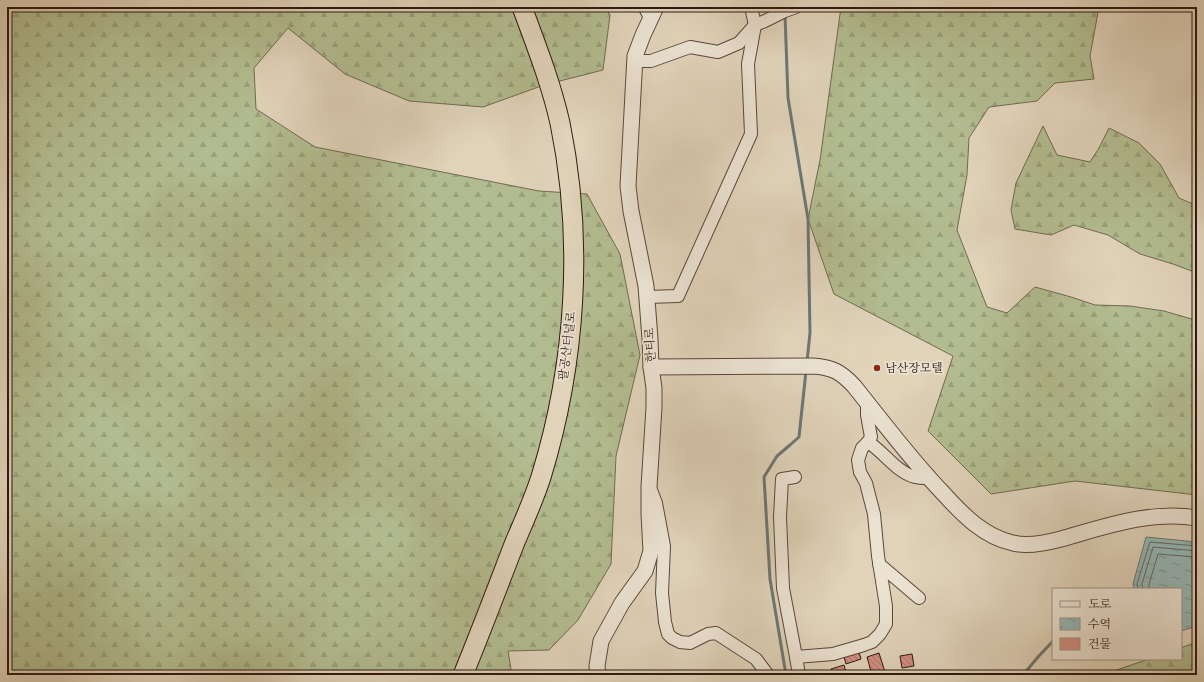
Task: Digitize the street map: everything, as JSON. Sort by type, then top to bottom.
[{"type":"highway","name":"팔공산터널로","points":[[453,675],[526,483],[540,435],[550,387],[559,328],[563,274],[563,228],[557,174],[550,132],[538,80],[528,50],[510,7]]},
{"type":"highway","name":"팔공산터널로","points":[[463,675],[540,479],[556,423],[571,328],[574,260],[573,218],[568,173],[560,122],[545,67],[522,7]]},
{"type":"street","name":"한티로","points":[[598,675],[597,666],[601,641],[622,603],[645,571],[651,547],[649,514],[654,388],[651,367],[646,286],[631,211],[628,186],[634,61],[656,7]]},
{"type":"street","points":[[647,297],[678,296],[751,134],[748,64],[754,25],[751,7]]},
{"type":"street","points":[[634,61],[651,61],[690,47],[718,52],[739,43],[754,25],[796,7]]},
{"type":"street","points":[[651,367],[747,365],[819,366],[832,368],[844,376],[854,386],[928,478],[958,510],[981,529],[993,536],[1016,544],[1047,542],[1108,526],[1143,519],[1171,516],[1197,518]]},
{"type":"street","points":[[796,656],[833,654],[872,642],[880,634],[886,624],[887,619],[874,514],[868,490],[860,472],[858,460],[862,448],[871,437],[867,416],[867,402]]},
{"type":"street","points":[[868,442],[874,445],[902,471],[915,477],[928,478]]},
{"type":"street","points":[[795,477],[782,479],[780,517],[783,588],[799,675]]},
{"type":"street","points":[[650,487],[656,503],[664,546],[662,593],[665,622],[668,634],[680,642],[690,643],[708,634],[716,633],[756,658],[768,675]]},
{"type":"street","points":[[879,564],[919,598]]},
{"type":"lane","points":[[641,7],[649,22]]},
{"type":"green space","points":[[7,7],[605,7],[610,15],[603,70],[544,85],[483,107],[409,101],[345,74],[288,28],[254,68],[256,109],[315,147],[539,191],[587,194],[620,254],[640,355],[616,456],[611,564],[578,620],[549,650],[508,651],[512,675],[7,675]]},
{"type":"green space","points":[[841,7],[1099,7],[1090,56],[1094,79],[1055,83],[1037,101],[989,107],[969,138],[967,175],[957,230],[987,307],[1007,313],[1035,287],[1095,305],[1130,306],[1164,311],[1195,320],[1197,318],[1197,495],[1075,481],[991,494],[928,431],[953,356],[834,294],[808,219],[820,160]]},
{"type":"green space","points":[[1043,126],[1057,155],[1090,162],[1109,128],[1139,143],[1160,164],[1179,198],[1193,204],[1197,201],[1197,273],[1140,254],[1108,235],[1074,225],[1051,235],[1015,229],[1011,210],[1016,183]]},
{"type":"green space","points":[[1194,643],[1197,644],[1197,675],[1102,675],[1146,660],[1182,660],[1182,648]]},
{"type":"water","points":[[1146,537],[1197,542],[1197,626],[1182,631],[1182,588],[1134,588],[1133,584]]},
{"type":"building","points":[[859,652],[861,659],[846,664],[844,657]]},
{"type":"building","points":[[879,653],[886,675],[872,675],[867,657]]},
{"type":"building","points":[[912,654],[914,666],[902,668],[900,656]]},
{"type":"building","points":[[844,665],[847,675],[833,675],[831,669]]},
{"type":"waterway","points":[[785,15],[788,98],[808,219],[810,333],[807,361]]},
{"type":"waterway","points":[[786,675],[770,579],[764,477],[777,456],[799,437],[806,371]]},
{"type":"waterway","points":[[1023,675],[1052,642]]},
{"type":"place","name":"남산장모텔","points":[[877,368]]}]
